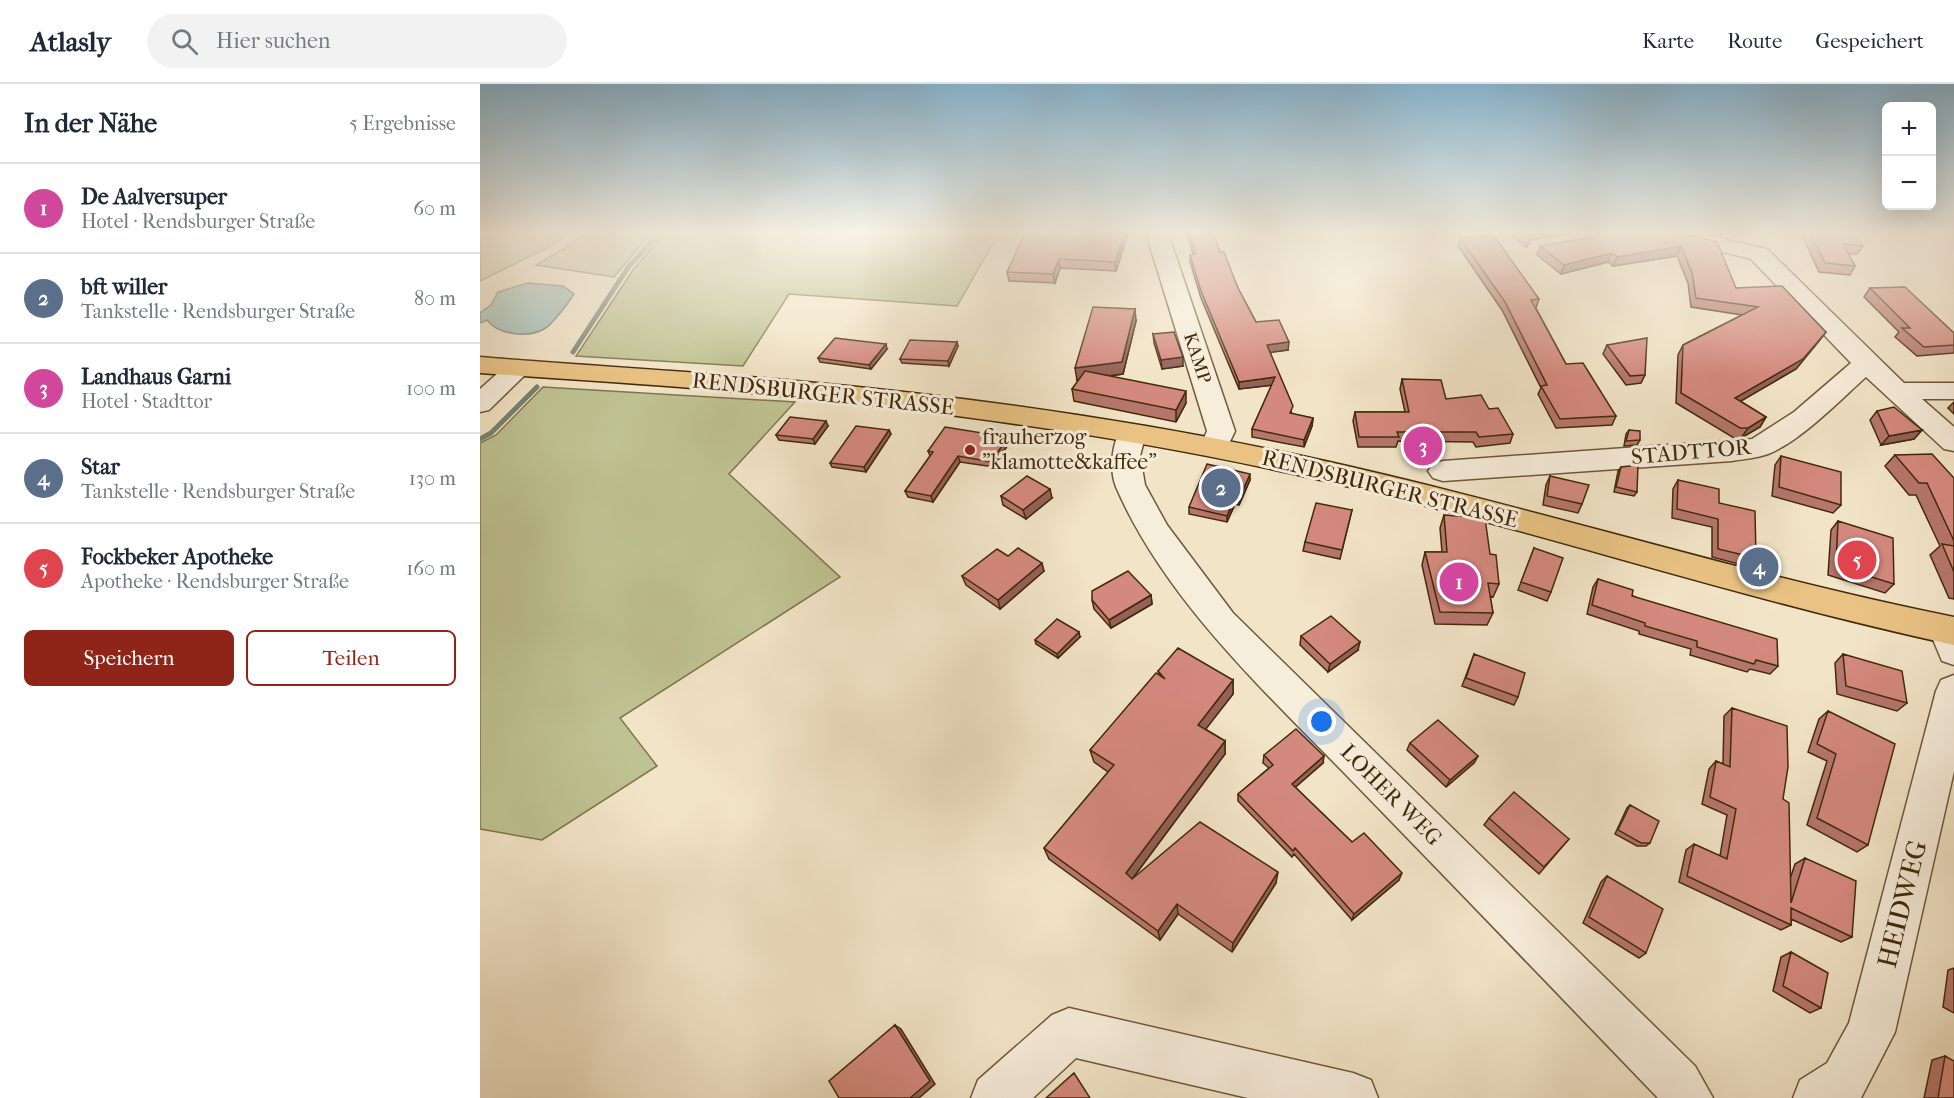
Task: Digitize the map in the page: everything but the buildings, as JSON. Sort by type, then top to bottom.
[{"type":"main road","name":"RENDSBURGER STRASSE","points":[[480,365],[729,383],[879,398],[1032,417],[1214,447],[1417,492],[1951,637]]},
{"type":"street","name":"KAMP","points":[[1172,280],[1221,431],[1214,447]]},
{"type":"street","points":[[1793,280],[1866,363],[1954,442]]},
{"type":"street","name":"STADTTOR","points":[[1443,471],[1732,452],[1760,447],[1804,418],[1866,363]]},
{"type":"street","points":[[480,404],[518,368]]},
{"type":"street","points":[[1898,391],[1954,391]]},
{"type":"street","name":"LOHER WEG","points":[[1132,433],[1126,456],[1130,485],[1155,532],[1221,623],[1677,1083],[1688,1098]]},
{"type":"street","name":"HEIDWEG","points":[[1818,1098],[1844,1080],[1871,1032],[1954,691]]},
{"type":"street","points":[[996,1098],[1069,1032],[1353,1098]]},
{"type":"green space","points":[[626,280],[972,280],[957,306],[789,294],[743,366],[576,356]]},
{"type":"green space","points":[[543,387],[795,402],[729,474],[840,577],[620,718],[657,766],[542,840],[480,829],[480,443],[496,435]]},
{"type":"water","points":[[528,283],[563,286],[574,294],[551,323],[537,332],[514,334],[498,329],[487,320],[480,323],[480,313],[491,305],[498,292]]},
{"type":"waterway","points":[[573,352],[620,280]]},
{"type":"waterway","points":[[480,439],[491,433],[537,387]]},
{"type":"place","name":"Landhaus Garni","points":[[1423,446]]},
{"type":"place","name":"frauherzog \"klamotte&kaffee\"","points":[[970,450]]},
{"type":"place","name":"bft willer","points":[[1221,488]]},
{"type":"place","name":"Fockbeker Apotheke","points":[[1857,560]]},
{"type":"place","name":"Star","points":[[1759,567]]},
{"type":"place","name":"De Aalversuper","points":[[1459,582]]}]
